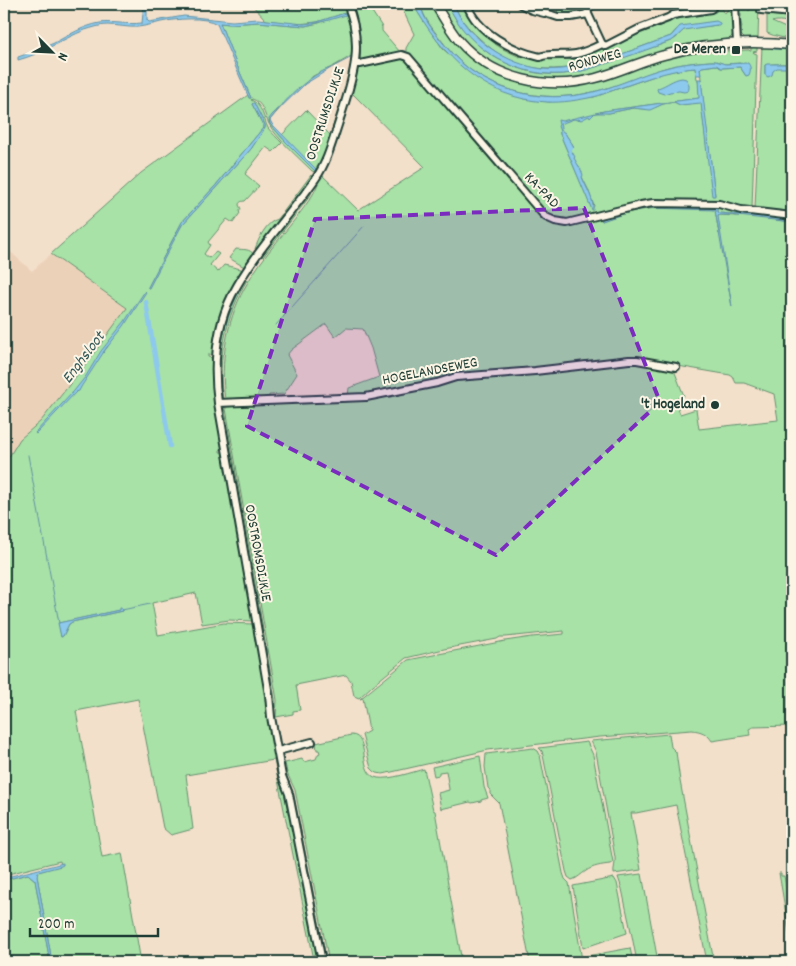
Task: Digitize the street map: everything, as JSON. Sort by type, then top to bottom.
[{"type":"main road","name":"RONDWEG","points":[[435,4],[460,42],[483,61],[507,74],[539,83],[565,84],[595,78],[664,55],[695,48],[764,42],[792,45]]},
{"type":"street","name":"OOSTRUMSDIJKJE","points":[[319,173],[326,159],[350,88],[355,64],[357,50],[356,33],[347,4]]},
{"type":"street","points":[[467,4],[478,22],[492,36],[507,46],[540,58],[544,55],[558,56],[578,53],[602,44],[606,46],[639,29],[673,15],[711,9],[715,4]]},
{"type":"street","points":[[520,4],[532,10],[558,17],[571,17],[595,4]]},
{"type":"street","points":[[737,4],[738,43]]},
{"type":"street","points":[[761,4],[761,10],[792,13]]},
{"type":"street","points":[[587,9],[602,44]]},
{"type":"street","name":"KA-PAD","points":[[355,64],[402,55],[408,57],[542,213],[555,221],[571,222],[653,203],[719,204],[741,210],[792,216]]},
{"type":"street","name":"OOSTROMSDIJKJE","points":[[319,173],[249,266],[232,296],[222,321],[216,356],[216,385],[269,695],[270,712],[282,776],[289,794],[322,962]]},
{"type":"street","name":"HOGELANDSEWEG","points":[[218,403],[366,397],[437,383],[456,377],[535,371],[629,360],[676,366]]},
{"type":"street","points":[[278,751],[312,742]]},
{"type":"highlighted area","points":[[584,208],[660,402],[496,555],[247,426],[315,219]]},
{"type":"shaded area","points":[[4,246],[32,271],[51,254],[127,308],[41,421],[20,439],[4,465]]},
{"type":"green space","points":[[251,4],[344,4],[348,14],[352,39],[355,41],[353,55],[313,76],[289,98],[269,121],[270,124],[286,142],[313,169],[281,136],[306,110],[330,135],[336,117],[332,138],[329,138],[331,141],[317,171],[312,171],[283,142],[272,130],[259,103],[251,100],[258,105],[268,128],[282,143],[273,152],[266,147],[245,174],[259,186],[245,201],[240,203],[240,213],[233,223],[227,219],[208,242],[210,245],[204,254],[209,258],[216,252],[219,254],[210,265],[218,272],[224,265],[241,269],[242,271],[229,297],[214,355],[208,355],[208,357],[213,358],[224,448],[220,452],[224,452],[253,621],[229,620],[202,624],[196,593],[152,603],[158,635],[224,623],[254,624],[318,953],[313,955],[274,760],[186,775],[193,829],[171,835],[163,828],[138,699],[76,711],[102,857],[122,853],[141,962],[52,962],[37,876],[38,872],[61,865],[60,861],[4,875],[4,863],[7,873],[4,855],[4,465],[20,439],[41,421],[127,308],[51,254],[141,173],[248,95],[251,98],[220,23],[258,22],[305,26],[345,13],[317,22],[298,24],[266,20]],"holes":[[[254,103],[265,128],[251,149],[182,225],[174,237],[182,222],[216,185],[263,128],[252,104]],[[121,608],[122,611],[72,622],[61,637],[59,623],[120,610]]]},
{"type":"green space","points":[[352,4],[359,4],[356,11],[361,6],[367,4],[382,27],[382,31],[402,54],[360,61],[361,46]]},
{"type":"green space","points":[[400,4],[413,4],[443,49],[481,81],[526,99],[549,102],[594,97],[663,73],[695,68],[700,98],[600,112],[609,113],[633,108],[644,109],[674,102],[680,105],[701,102],[713,196],[715,195],[700,69],[701,67],[716,65],[721,68],[740,67],[746,76],[740,63],[725,64],[714,61],[685,64],[668,67],[593,92],[573,96],[532,95],[493,83],[476,74],[460,61],[431,26],[424,15],[421,4],[431,4],[482,64],[554,86],[669,55],[708,49],[751,51],[751,47],[757,46],[757,51],[753,52],[757,54],[752,208],[654,202],[571,221],[551,218],[406,54],[406,48],[414,34]],"holes":[[[559,126],[562,132],[565,133],[574,147],[571,150],[588,189],[594,206],[592,209],[560,134]]]},
{"type":"green space","points":[[440,4],[448,4],[463,29],[485,51],[507,63],[545,74],[570,73],[594,68],[669,41],[690,28],[676,30],[671,36],[595,64],[561,69],[546,69],[519,64],[492,49],[468,27],[458,14],[454,4],[464,4],[468,11],[466,13],[479,30],[481,28],[496,41],[495,44],[503,49],[520,57],[522,54],[549,57],[549,60],[586,56],[585,53],[602,47],[604,49],[617,42],[619,44],[662,25],[662,22],[681,15],[682,18],[716,12],[717,6],[720,6],[725,13],[729,8],[728,4],[734,4],[734,32],[729,39],[688,45],[584,78],[548,82],[508,73],[478,55],[462,39],[448,20]]},
{"type":"green space","points":[[585,4],[586,11],[579,14],[557,15],[558,7]]},
{"type":"green space","points":[[739,4],[745,4],[744,6],[749,11],[751,4],[759,4],[758,39],[745,39],[741,35],[742,27]]},
{"type":"green space","points":[[767,15],[792,17],[792,25],[782,21],[772,22],[788,29],[792,33],[792,41],[767,33]]},
{"type":"green space","points":[[762,46],[792,47],[792,64],[765,65],[765,75],[769,76],[777,67],[792,68],[792,215],[756,210],[755,208]]},
{"type":"green space","points":[[404,57],[541,214],[555,222],[641,206],[719,205],[792,218],[792,220],[719,213],[717,212],[717,207],[672,207],[715,210],[719,234],[717,218],[719,215],[792,222],[792,726],[753,727],[749,729],[750,735],[712,741],[704,733],[692,730],[600,737],[488,750],[383,774],[376,773],[371,768],[362,735],[369,731],[363,698],[360,699],[408,660],[505,641],[564,634],[564,631],[500,637],[406,658],[359,698],[354,696],[351,681],[346,675],[296,685],[300,710],[293,711],[293,714],[276,717],[277,700],[225,403],[366,398],[450,379],[629,361],[675,367],[674,370],[684,396],[675,399],[680,414],[696,409],[699,429],[778,420],[774,394],[744,383],[736,383],[730,375],[637,359],[456,376],[379,394],[348,396],[349,388],[379,377],[371,348],[363,329],[346,328],[335,337],[326,324],[287,355],[297,374],[284,394],[269,395],[269,399],[225,400],[224,357],[229,329],[238,302],[259,265],[312,196],[322,175],[358,210],[425,167],[352,93],[359,65]],"holes":[[[651,207],[672,207],[630,212],[602,221],[610,216]]]},
{"type":"green space","points":[[311,175],[312,180],[258,250],[255,249],[261,235],[270,223],[278,219]]},
{"type":"green space","points":[[318,178],[310,196],[263,257],[260,256]]},
{"type":"green space","points":[[236,249],[248,250],[254,255],[246,268],[229,258]]},
{"type":"green space","points":[[245,278],[247,280],[234,308],[222,353],[221,384],[223,400],[219,398],[218,377],[221,336],[230,306]]},
{"type":"green space","points":[[224,404],[275,704],[271,702],[220,407]]},
{"type":"green space","points":[[669,734],[671,747],[676,752],[714,962],[707,962],[676,805],[631,813],[641,870],[614,874],[615,857],[596,752],[591,741]]},
{"type":"green space","points":[[351,735],[361,741],[368,770],[378,778],[388,778],[424,769],[433,810],[435,811],[462,962],[329,962],[295,790],[287,773],[285,763],[302,759],[304,762],[316,759],[320,753],[317,750],[316,743]]},
{"type":"green space","points":[[587,742],[593,755],[613,862],[592,868],[572,880],[568,877],[566,871],[544,760],[542,751],[539,748]]},
{"type":"green space","points":[[533,748],[540,755],[563,873],[569,883],[582,960],[580,962],[530,962],[499,803],[490,794],[488,788],[485,767],[486,754]]},
{"type":"green space","points":[[480,756],[484,787],[488,798],[441,809],[438,793],[449,790],[446,771],[439,772],[439,775],[434,776],[432,767]]},
{"type":"green space","points":[[287,780],[293,792],[327,962],[324,962]]},
{"type":"green space","points":[[779,873],[781,873],[781,876],[784,876],[792,920],[792,950]]},
{"type":"green space","points":[[28,874],[35,880],[50,962],[4,962],[4,878],[7,877],[8,879]]},
{"type":"green space","points":[[642,874],[658,962],[637,962],[618,877]]},
{"type":"green space","points":[[614,878],[617,883],[627,933],[583,948],[573,886]]},
{"type":"green space","points":[[630,948],[633,962],[586,962],[585,959],[587,956]]},
{"type":"water","points":[[144,4],[147,4],[147,20],[149,22],[184,16],[232,21],[258,19],[304,24],[345,13],[346,15],[305,26],[258,22],[220,23],[251,98],[249,98],[217,24],[212,21],[190,19],[138,27],[99,26],[85,30],[18,60],[18,57],[94,24],[142,23]]},
{"type":"water","points":[[413,4],[421,4],[431,28],[462,63],[478,75],[496,84],[514,91],[533,95],[573,96],[593,92],[659,70],[698,62],[748,63],[750,72],[746,76],[740,67],[721,68],[716,65],[702,67],[700,69],[701,75],[696,75],[695,68],[664,73],[598,96],[582,99],[547,102],[524,99],[504,93],[467,71],[437,41]]},
{"type":"water","points":[[448,4],[454,4],[468,28],[490,48],[516,62],[543,69],[563,69],[595,64],[671,36],[680,26],[716,21],[720,25],[684,30],[673,40],[579,72],[553,74],[534,72],[516,67],[482,49],[468,36]]},
{"type":"water","points":[[792,64],[792,68],[777,68],[768,77],[765,75],[765,65]]},
{"type":"water","points":[[331,68],[305,84],[270,120],[316,169],[315,171],[270,124],[269,119],[292,95],[307,81]]},
{"type":"water","points":[[682,78],[688,82],[688,91],[664,94],[658,92],[658,88]]},
{"type":"water","points":[[698,79],[701,79],[715,196],[712,196],[701,103],[680,105],[674,102],[663,104],[650,110],[633,108],[609,113],[596,113],[699,98]]},
{"type":"water","points":[[253,103],[265,128],[251,149],[182,225],[148,288],[182,222],[216,185],[263,128]]},
{"type":"water","points":[[595,113],[590,118],[589,116],[581,120],[574,119],[560,124],[562,131],[574,147],[571,150],[591,197],[592,210],[560,134],[558,120],[562,121]]},
{"type":"water","points":[[666,206],[717,207],[717,212],[719,213],[783,218],[792,220],[792,222],[729,215],[718,216],[732,307],[715,210],[650,208],[601,220],[624,211]]},
{"type":"water","points":[[145,291],[124,326],[105,350],[79,391],[36,434],[86,376],[101,351],[125,321]]},
{"type":"water","points":[[119,608],[122,611],[72,622],[61,637],[58,623],[119,610]]},
{"type":"water","points":[[63,863],[61,866],[38,872],[37,876],[52,962],[50,962],[35,880],[28,874],[8,879],[7,877]]},
{"type":"waterway","points":[[342,4],[350,24]]},
{"type":"waterway","points":[[331,68],[352,57],[353,43]]},
{"type":"waterway","points":[[773,49],[792,50]]},
{"type":"waterway","points":[[258,247],[312,177]]},
{"type":"waterway","points":[[276,325],[364,226]]},
{"type":"waterway","points":[[248,275],[259,260]]},
{"type":"waterway","points":[[220,397],[220,365],[223,337],[231,309],[245,280]]},
{"type":"waterway","points":[[146,302],[170,446]]},
{"type":"waterway","name":"Enghsloot","points":[[103,353],[108,346]]},
{"type":"waterway","points":[[223,407],[238,496]]},
{"type":"waterway","points":[[28,455],[59,623]]},
{"type":"waterway","points":[[239,501],[260,620]]},
{"type":"waterway","points":[[122,610],[150,604]]},
{"type":"waterway","points":[[260,623],[261,629]]},
{"type":"waterway","points":[[263,638],[273,694]]},
{"type":"waterway","points":[[293,795],[326,962]]},
{"type":"place","name":"De Meren","points":[[736,50]]},
{"type":"place","name":"'t Hogeland","points":[[715,405]]}]
